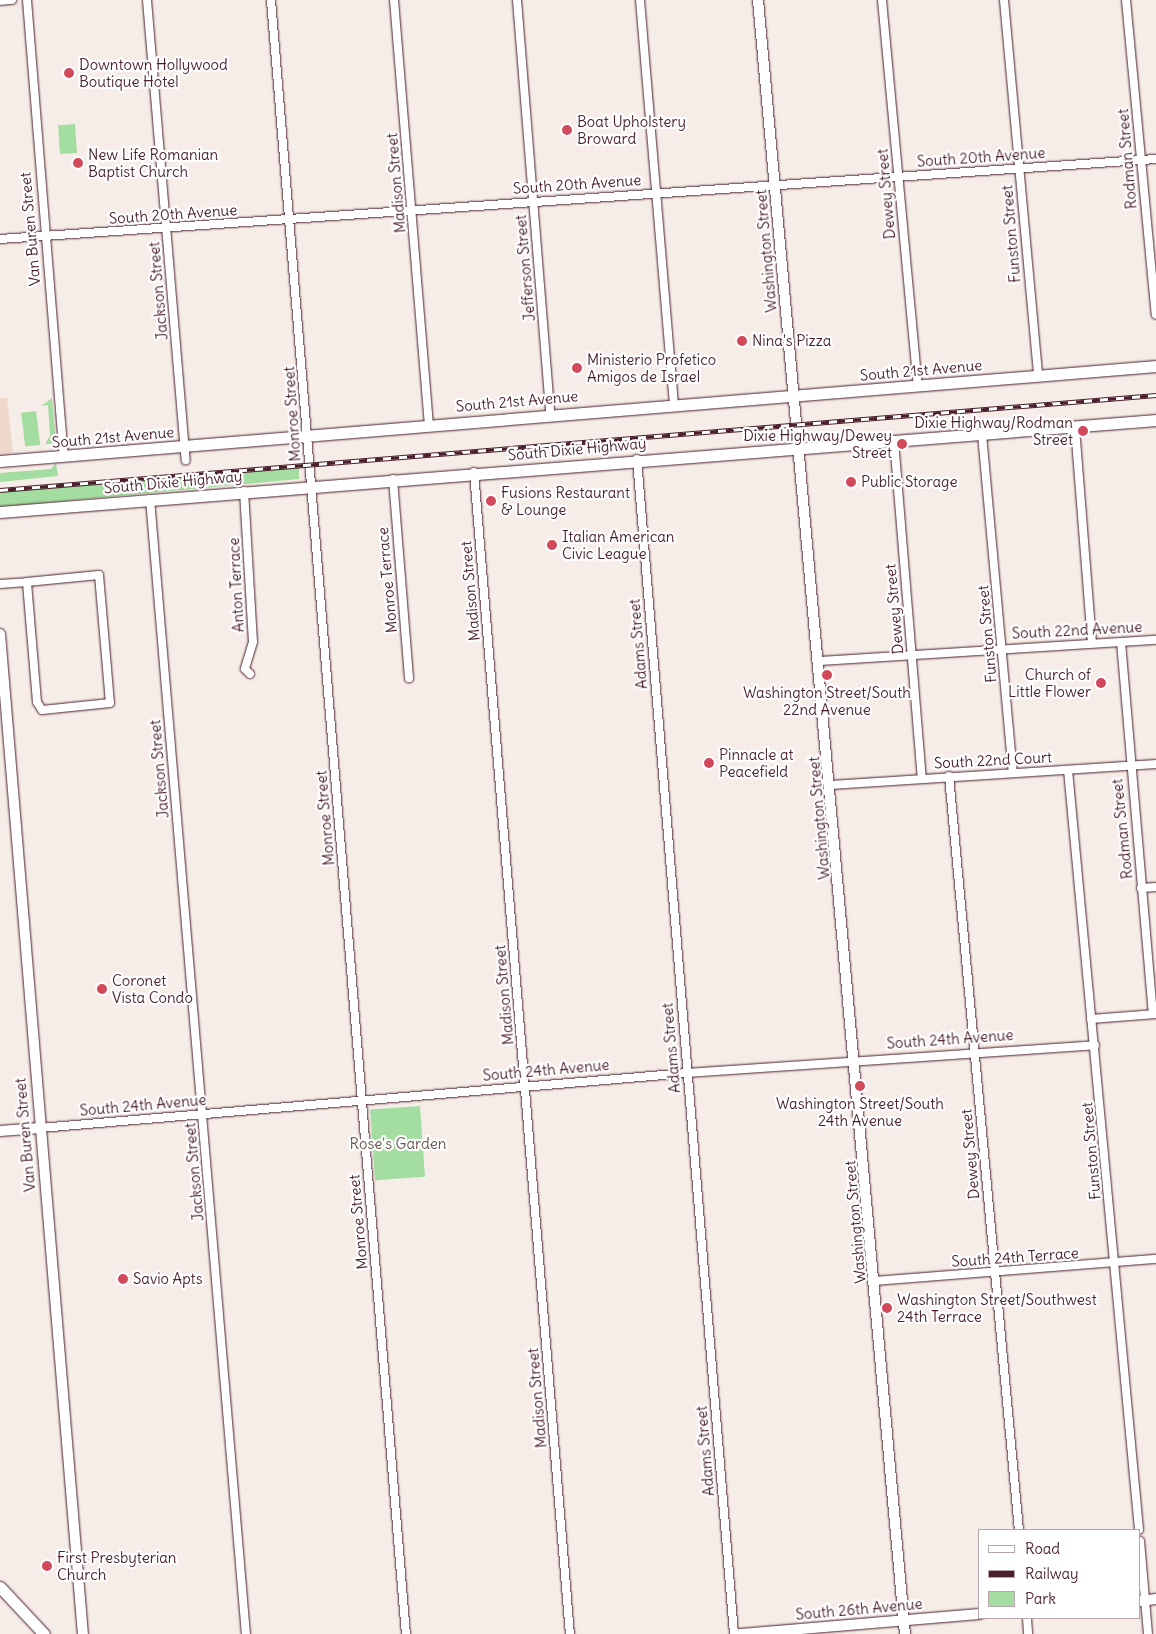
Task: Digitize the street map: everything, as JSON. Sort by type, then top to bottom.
[{"type":"main road","name":"South 21st Avenue","points":[[0,461],[307,436],[550,413],[1156,366]]},
{"type":"main road","name":"South Dixie Highway","points":[[0,512],[800,446],[1156,420]]},
{"type":"main road","points":[[0,1588],[44,1634]]},
{"type":"street","points":[[0,1],[12,0]]},
{"type":"street","name":"Van Buren Street","points":[[27,0],[64,456]]},
{"type":"street","name":"Jackson Street","points":[[147,0],[186,460]]},
{"type":"street","name":"Monroe Street","points":[[271,0],[406,1634]]},
{"type":"street","name":"Madison Street","points":[[394,0],[429,424]]},
{"type":"street","name":"Jefferson Street","points":[[518,0],[550,413]]},
{"type":"street","points":[[640,0],[674,404]]},
{"type":"street","name":"Washington Street","points":[[758,0],[856,1060],[905,1634]]},
{"type":"street","name":"Dewey Street","points":[[882,0],[918,385]]},
{"type":"street","name":"Funston Street","points":[[1004,0],[1038,375]]},
{"type":"street","name":"Rodman Street","points":[[1126,0],[1156,315]]},
{"type":"street","name":"South 20th Avenue","points":[[0,239],[656,192],[1156,159]]},
{"type":"street","points":[[1075,427],[1092,643]]},
{"type":"street","name":"Funston Street","points":[[982,434],[1013,772]]},
{"type":"street","name":"Dewey Street","points":[[894,440],[922,777]]},
{"type":"street","name":"Adams Street","points":[[637,459],[734,1634]]},
{"type":"street","name":"Madison Street","points":[[474,472],[570,1634]]},
{"type":"street","name":"Monroe Terrace","points":[[393,479],[409,678]]},
{"type":"street","name":"Anton Terrace","points":[[244,492],[253,642],[245,669],[250,674]]},
{"type":"street","name":"Jackson Street","points":[[150,500],[246,1634]]},
{"type":"street","points":[[0,584],[99,575],[110,703],[42,710],[32,644],[27,582]]},
{"type":"street","name":"Van Buren Street","points":[[0,634],[4,717],[83,1634]]},
{"type":"street","name":"South 22nd Avenue","points":[[820,662],[1002,648],[1156,640]]},
{"type":"street","name":"Rodman Street","points":[[1121,642],[1129,766],[1155,1014]]},
{"type":"street","name":"South 22nd Court","points":[[831,785],[922,777],[1156,764]]},
{"type":"street","name":"Funston Street","points":[[1068,770],[1139,1529]]},
{"type":"street","name":"Dewey Street","points":[[949,776],[1019,1529]]},
{"type":"street","points":[[1141,888],[1156,887]]},
{"type":"street","points":[[1091,1019],[1155,1014]]},
{"type":"street","name":"South 24th Avenue","points":[[0,1131],[687,1073],[1095,1045]]},
{"type":"street","name":"South 24th Terrace","points":[[875,1281],[1156,1259]]},
{"type":"street","points":[[1141,1571],[1142,1601],[1148,1634]]},
{"type":"street","points":[[1142,1601],[1156,1600]]},
{"type":"street","name":"South 26th Avenue","points":[[740,1634],[978,1614]]},
{"type":"street","points":[[1027,1619],[1028,1634]]},
{"type":"shaded area","points":[[0,398],[7,398],[13,453],[0,454]]},
{"type":"green space","points":[[75,124],[77,153],[60,154],[58,125]]},
{"type":"green space","points":[[52,398],[56,444],[45,444],[50,436],[48,405],[41,406]]},
{"type":"green space","points":[[36,411],[40,445],[25,447],[21,413]]},
{"type":"green space","points":[[56,463],[58,476],[0,482],[0,473],[51,469]]},
{"type":"green space","points":[[299,466],[299,479],[0,507],[0,490]]},
{"type":"green space","name":"Rose's Garden","points":[[420,1106],[425,1177],[375,1180],[370,1109]]},
{"type":"railway","points":[[0,490],[1156,395]]},
{"type":"place","name":"Downtown Hollywood Boutique Hotel","points":[[69,73]]},
{"type":"place","name":"Boat Upholstery Broward","points":[[567,130]]},
{"type":"place","name":"New Life Romanian Baptist Church","points":[[78,163]]},
{"type":"place","name":"Nina's Pizza","points":[[742,341]]},
{"type":"place","name":"Ministerio Profetico Amigos de Israel","points":[[577,368]]},
{"type":"place","name":"Dixie Highway/Rodman Street","points":[[1083,431]]},
{"type":"place","name":"Dixie Highway/Dewey Street","points":[[902,444]]},
{"type":"place","name":"Public Storage","points":[[851,482]]},
{"type":"place","name":"Fusions Restaurant & Lounge","points":[[491,501]]},
{"type":"place","name":"Italian American Civic League","points":[[552,545]]},
{"type":"place","name":"Washington Street/South 22nd Avenue","points":[[827,675]]},
{"type":"place","name":"Church of Little Flower","points":[[1101,683]]},
{"type":"place","name":"Pinnacle at Peacefield","points":[[709,763]]},
{"type":"place","name":"Coronet Vista Condo","points":[[102,989]]},
{"type":"place","name":"Washington Street/South 24th Avenue","points":[[860,1086]]},
{"type":"place","name":"Savio Apts","points":[[123,1279]]},
{"type":"place","name":"Washington Street/Southwest 24th Terrace","points":[[887,1308]]},
{"type":"place","name":"First Presbyterian Church","points":[[47,1566]]}]
